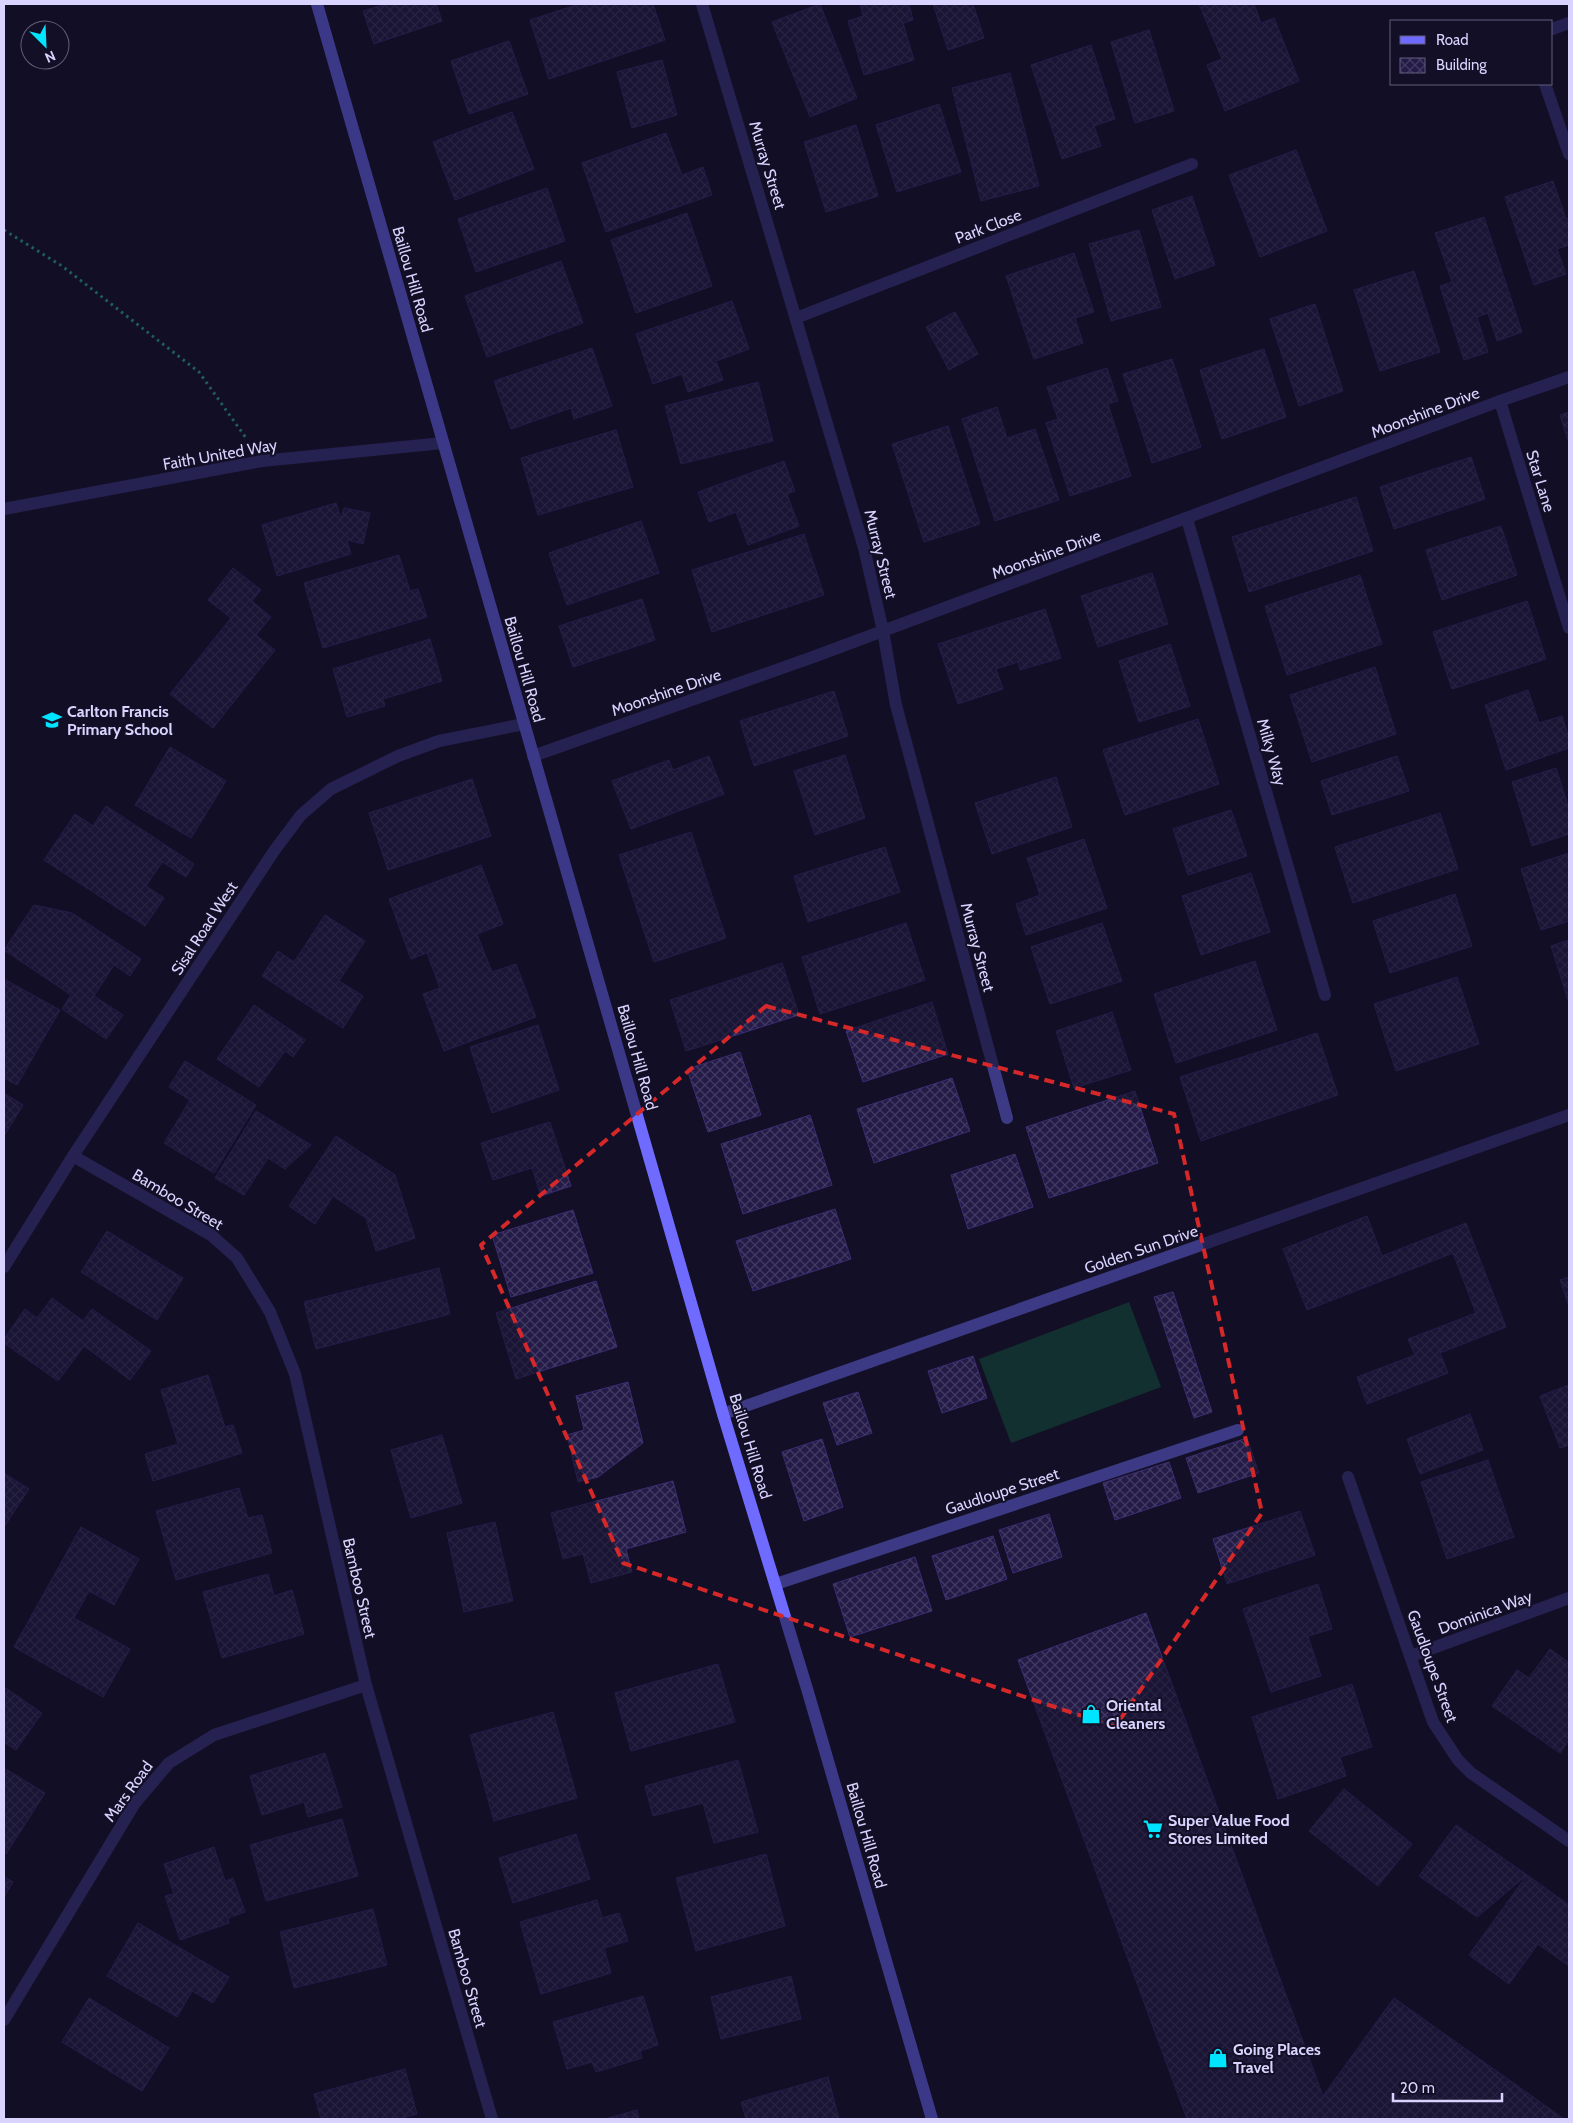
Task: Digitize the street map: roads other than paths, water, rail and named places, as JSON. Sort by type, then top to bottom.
[{"type":"main road","name":"Baillou Hill Road","points":[[317,4],[723,1414],[776,1584],[932,2119]]},
{"type":"street","name":"Murray Street","points":[[704,4],[864,548],[884,631],[896,705],[1006,1118]]},
{"type":"street","points":[[1553,29],[1569,23]]},
{"type":"street","points":[[1545,85],[1569,154]]},
{"type":"street","name":"Park Close","points":[[796,318],[1192,164]]},
{"type":"street","name":"Moonshine Drive","points":[[533,756],[884,631],[1569,377]]},
{"type":"street","name":"Star Lane","points":[[1500,401],[1569,628]]},
{"type":"street","name":"Faith United Way","points":[[4,509],[262,462],[443,443]]},
{"type":"street","name":"Milky Way","points":[[1187,519],[1325,995]]},
{"type":"street","name":"Sisal Road West","points":[[4,1267],[73,1156],[274,851],[301,815],[331,789],[398,756],[439,741],[524,724]]},
{"type":"street","name":"Golden Sun Drive","points":[[723,1414],[1569,1114]]},
{"type":"street","name":"Bamboo Street","points":[[73,1156],[211,1235],[237,1258],[270,1312],[295,1374],[366,1685],[492,2119]]},
{"type":"street","name":"Gaudloupe Street","points":[[776,1584],[1238,1430]]},
{"type":"street","name":"Gaudloupe Street","points":[[1348,1477],[1433,1722],[1458,1760],[1485,1784],[1569,1841]]},
{"type":"street","name":"Dominica Way","points":[[1411,1656],[1569,1598]]},
{"type":"street","name":"Mars Road","points":[[4,2020],[135,1803],[169,1763],[214,1735],[366,1685]]},
{"type":"place","name":"Carlton Francis Primary School","points":[[52,720]]},
{"type":"place","name":"Oriental Cleaners","points":[[1091,1714]]},
{"type":"place","name":"Super Value Food Stores Limited","points":[[1153,1829]]},
{"type":"place","name":"Going Places Travel","points":[[1218,2058]]}]
